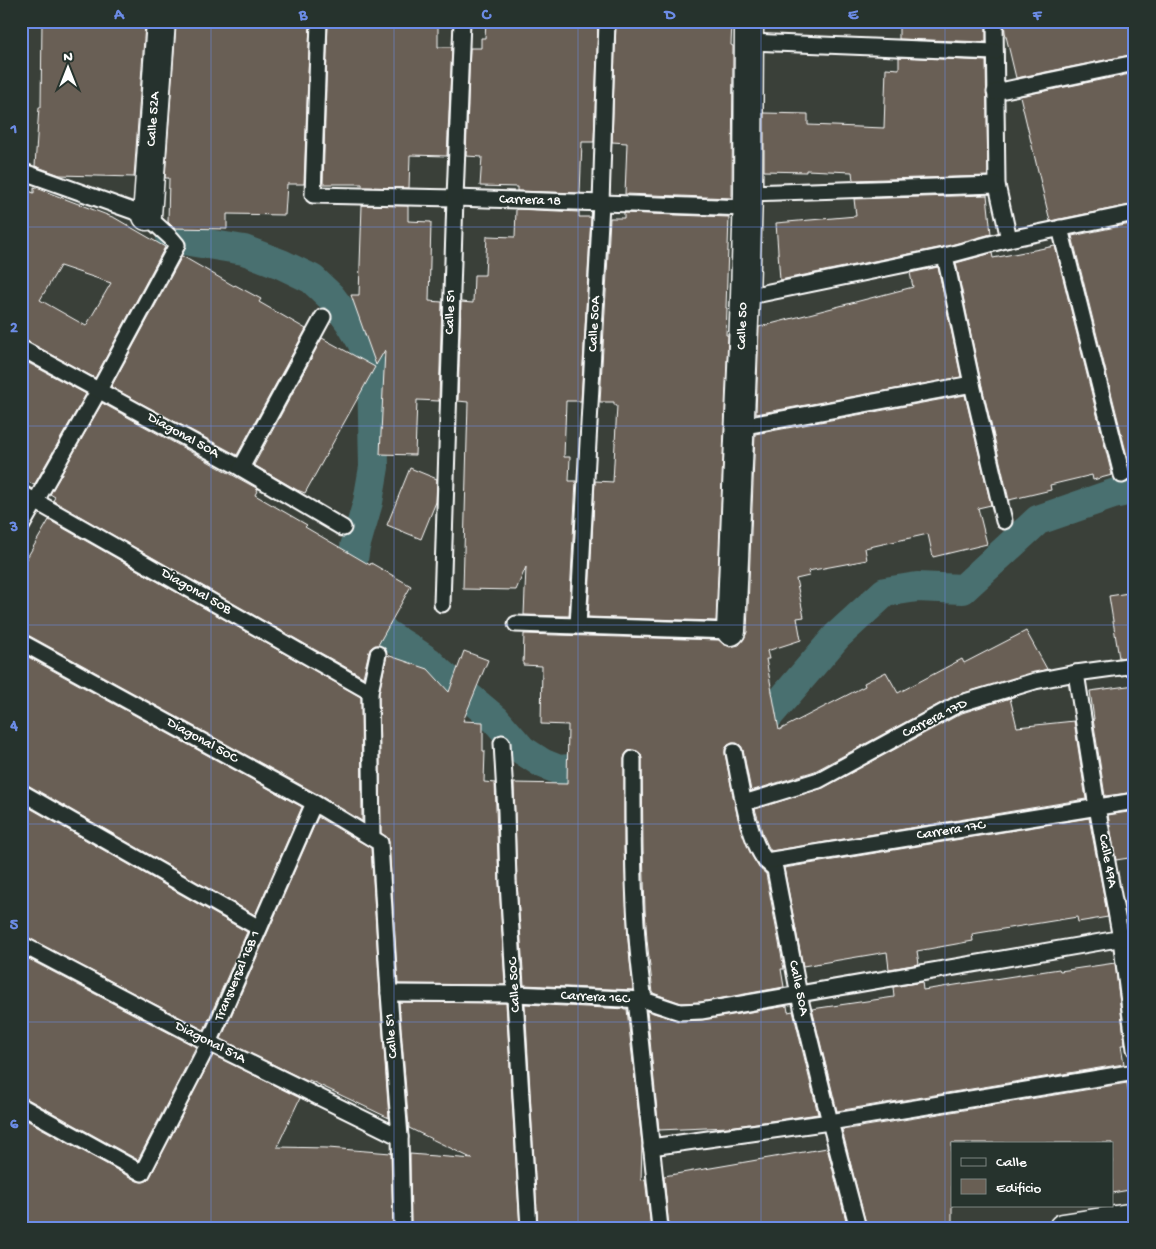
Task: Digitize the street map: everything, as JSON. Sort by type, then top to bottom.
[{"type":"street","name":"Calle 52A","points":[[147,216],[161,21]]},
{"type":"street","name":"Calle 50","points":[[731,631],[745,296],[749,32]]},
{"type":"street","points":[[1078,1227],[1135,1217]]},
{"type":"lane","name":"Carrera 18","points":[[319,21],[314,195],[601,203],[747,201],[997,185]]},
{"type":"lane","name":"Calle 51","points":[[442,604],[454,198],[462,21]]},
{"type":"lane","name":"Calle 50A","points":[[578,626],[601,203],[607,21]]},
{"type":"lane","points":[[995,21],[997,185],[1009,239]]},
{"type":"lane","points":[[749,32],[995,52]]},
{"type":"lane","points":[[996,92],[1135,63]]},
{"type":"lane","points":[[21,171],[147,216],[177,245],[99,390],[21,528]]},
{"type":"lane","points":[[745,296],[945,256],[1009,239],[1135,213]]},
{"type":"lane","points":[[1060,228],[1122,474]]},
{"type":"lane","points":[[945,256],[1004,521]]},
{"type":"lane","points":[[241,468],[323,318]]},
{"type":"lane","name":"Diagonal 50A","points":[[21,348],[241,468],[343,528]]},
{"type":"lane","points":[[739,427],[972,384]]},
{"type":"lane","name":"Diagonal 50B","points":[[21,493],[370,692]]},
{"type":"lane","points":[[516,624],[731,631]]},
{"type":"lane","name":"Diagonal 50C","points":[[21,642],[314,803],[376,841]]},
{"type":"lane","name":"Calle 51","points":[[378,654],[370,692],[376,841],[400,1137],[402,1228]]},
{"type":"lane","name":"Carrera 17D","points":[[744,803],[819,780],[958,704],[1036,681],[1076,673],[1135,665]]},
{"type":"lane","name":"Calle 49A","points":[[1076,673],[1097,807],[1128,937],[1135,1049]]},
{"type":"lane","name":"Calle 50C","points":[[502,743],[508,882],[529,1228]]},
{"type":"lane","name":"Calle 50A","points":[[734,752],[744,803],[755,841],[766,862],[775,869],[799,995],[858,1228]]},
{"type":"lane","points":[[633,759],[633,827],[640,1000],[651,1147],[660,1228]]},
{"type":"lane","points":[[21,792],[259,928]]},
{"type":"lane","name":"Carrera 17C","points":[[766,862],[1135,801]]},
{"type":"lane","name":"Transversal 16B 1","points":[[21,1106],[142,1173],[209,1043],[314,803]]},
{"type":"lane","name":"Carrera 16C","points":[[389,993],[515,994],[640,1000],[680,1012],[701,1011],[1128,937]]},
{"type":"lane","name":"Diagonal 51A","points":[[21,944],[209,1043],[400,1137]]},
{"type":"lane","points":[[651,1147],[830,1122],[1135,1072]]},
{"type":"building","points":[[42,21],[145,25],[134,177],[60,175],[35,166],[39,107],[41,107]]},
{"type":"building","points":[[188,21],[310,21],[304,184],[287,184],[285,215],[227,214],[227,229],[174,228],[168,222],[169,178],[165,178],[176,26],[186,26]]},
{"type":"building","points":[[328,21],[438,21],[438,47],[452,47],[447,156],[410,155],[409,188],[362,187],[362,184],[323,184]]},
{"type":"building","points":[[486,21],[598,21],[594,142],[582,142],[580,193],[517,191],[517,187],[480,186],[482,157],[466,156],[470,48],[481,48],[481,38],[485,38]]},
{"type":"building","points":[[616,21],[732,21],[732,198],[625,194],[627,143],[612,142]]},
{"type":"building","points":[[899,21],[986,21],[986,42],[899,39]]},
{"type":"building","points":[[1004,21],[1129,21],[1135,54],[1016,78]]},
{"type":"building","points":[[899,57],[986,61],[988,176],[853,180],[852,172],[764,171],[764,113],[808,114],[808,125],[884,128],[886,68],[899,69]]},
{"type":"building","points":[[1135,73],[1135,204],[1050,221],[1020,96]]},
{"type":"building","points":[[34,187],[115,218],[165,247],[95,378],[21,339],[21,188],[34,193]],"holes":[[[60,266],[111,283],[86,326],[40,300]]]},
{"type":"building","points":[[987,195],[991,234],[943,247],[780,280],[776,223],[856,216],[854,199]]},
{"type":"building","points":[[362,205],[408,206],[408,221],[431,222],[429,301],[442,302],[439,401],[417,400],[415,455],[380,454],[385,350],[376,365],[351,295],[359,295]]},
{"type":"building","points":[[516,209],[579,212],[579,217],[591,217],[581,401],[566,401],[564,457],[570,457],[569,481],[576,481],[569,616],[524,615],[526,567],[516,590],[463,589],[468,402],[458,401],[461,302],[473,303],[474,275],[485,275],[487,236],[515,237]]},
{"type":"building","points":[[624,213],[729,217],[726,308],[726,335],[728,335],[716,621],[588,617],[595,481],[613,482],[617,405],[614,405],[614,402],[600,402],[610,218],[624,218]]},
{"type":"building","points":[[1135,223],[1135,467],[1130,468],[1072,236]]},
{"type":"building","points":[[1055,246],[1112,475],[1093,480],[1092,475],[1050,485],[1051,490],[1009,500],[981,382],[956,263],[992,253],[993,258]]},
{"type":"building","points":[[182,256],[261,299],[259,302],[306,329],[237,455],[111,387]]},
{"type":"building","points":[[938,267],[961,377],[756,414],[759,327],[913,287],[910,273]]},
{"type":"building","points":[[322,338],[375,367],[305,493],[254,465]]},
{"type":"building","points":[[21,359],[86,394],[34,485],[21,478]]},
{"type":"building","points":[[965,395],[991,505],[978,508],[987,544],[933,557],[928,534],[865,548],[867,560],[808,571],[809,576],[796,579],[804,617],[797,618],[801,640],[767,651],[769,659],[766,659],[779,730],[865,686],[864,683],[886,672],[898,693],[962,659],[964,663],[1026,631],[1047,669],[954,696],[815,771],[751,791],[741,746],[737,743],[728,745],[725,749],[725,754],[740,827],[752,856],[759,868],[766,874],[784,969],[781,969],[784,987],[700,1002],[681,1003],[653,993],[645,910],[642,759],[641,754],[637,751],[628,751],[624,759],[624,850],[628,941],[633,990],[524,985],[517,882],[514,783],[567,784],[568,725],[541,724],[542,666],[523,665],[524,634],[719,640],[730,647],[739,645],[747,632],[755,434]]},
{"type":"building","points":[[102,403],[258,489],[255,495],[307,525],[305,527],[370,565],[371,563],[411,586],[378,645],[371,648],[363,677],[53,501],[55,497],[50,494]]},
{"type":"building","points":[[410,468],[437,479],[436,502],[421,539],[387,525]]},
{"type":"building","points":[[49,520],[361,697],[362,821],[319,795],[26,634],[21,633],[21,568]]},
{"type":"building","points":[[1135,592],[1135,656],[1119,658],[1109,596]]},
{"type":"building","points":[[464,651],[488,660],[463,721],[483,722],[483,751],[485,751],[484,782],[495,783],[505,985],[398,984],[389,842],[388,838],[381,833],[379,693],[387,655],[428,669],[449,692]]},
{"type":"building","points":[[21,653],[302,807],[255,915],[26,784],[21,783]]},
{"type":"building","points":[[1135,685],[1135,792],[1105,796],[1090,691]]},
{"type":"building","points":[[1010,698],[1017,727],[1074,721],[1086,799],[771,851],[763,835],[755,809],[823,788],[962,713]]},
{"type":"building","points":[[21,803],[247,932],[204,1030],[21,935]]},
{"type":"building","points":[[1135,811],[1135,857],[1116,860],[1108,815]]},
{"type":"building","points":[[318,817],[371,848],[389,1118],[221,1039]]},
{"type":"building","points":[[1089,818],[1108,917],[1078,922],[1077,917],[972,934],[973,941],[917,951],[919,964],[889,969],[887,952],[803,966],[784,868]]},
{"type":"building","points":[[21,955],[196,1047],[138,1160],[21,1097]]},
{"type":"building","points":[[1115,963],[1125,1045],[1121,1045],[1124,1064],[837,1111],[812,1009],[894,997],[893,987],[922,982],[923,990],[1059,969],[1060,971]]},
{"type":"building","points":[[399,1002],[506,1003],[520,1228],[411,1228],[410,1154],[473,1159],[409,1128]]},
{"type":"building","points":[[525,1004],[627,1009],[642,1144],[641,1180],[645,1179],[651,1228],[538,1228]]},
{"type":"building","points":[[787,1006],[788,1012],[793,1011],[818,1114],[729,1127],[659,1130],[647,1011],[680,1021],[703,1020]]},
{"type":"building","points":[[213,1055],[300,1098],[277,1147],[328,1148],[391,1153],[393,1228],[21,1228],[21,1117],[137,1181],[147,1181]]},
{"type":"building","points":[[1127,1083],[1135,1133],[1135,1189],[1114,1193],[1114,1142],[951,1142],[952,1222],[923,1228],[867,1228],[842,1130]]},
{"type":"building","points":[[827,1148],[848,1228],[669,1228],[664,1176]]},
{"type":"waterway","points":[[171,238],[244,250],[281,264],[312,279],[331,297],[362,342],[372,369],[374,467],[368,502],[355,547],[351,572],[352,588],[359,605],[386,634],[429,662],[496,720],[522,750],[542,763],[559,770],[582,768],[610,761],[633,751],[649,747],[676,747]]},
{"type":"waterway","points":[[745,737],[763,722],[837,636],[885,592],[917,587],[963,589],[1038,520],[1113,494],[1135,489]]}]
